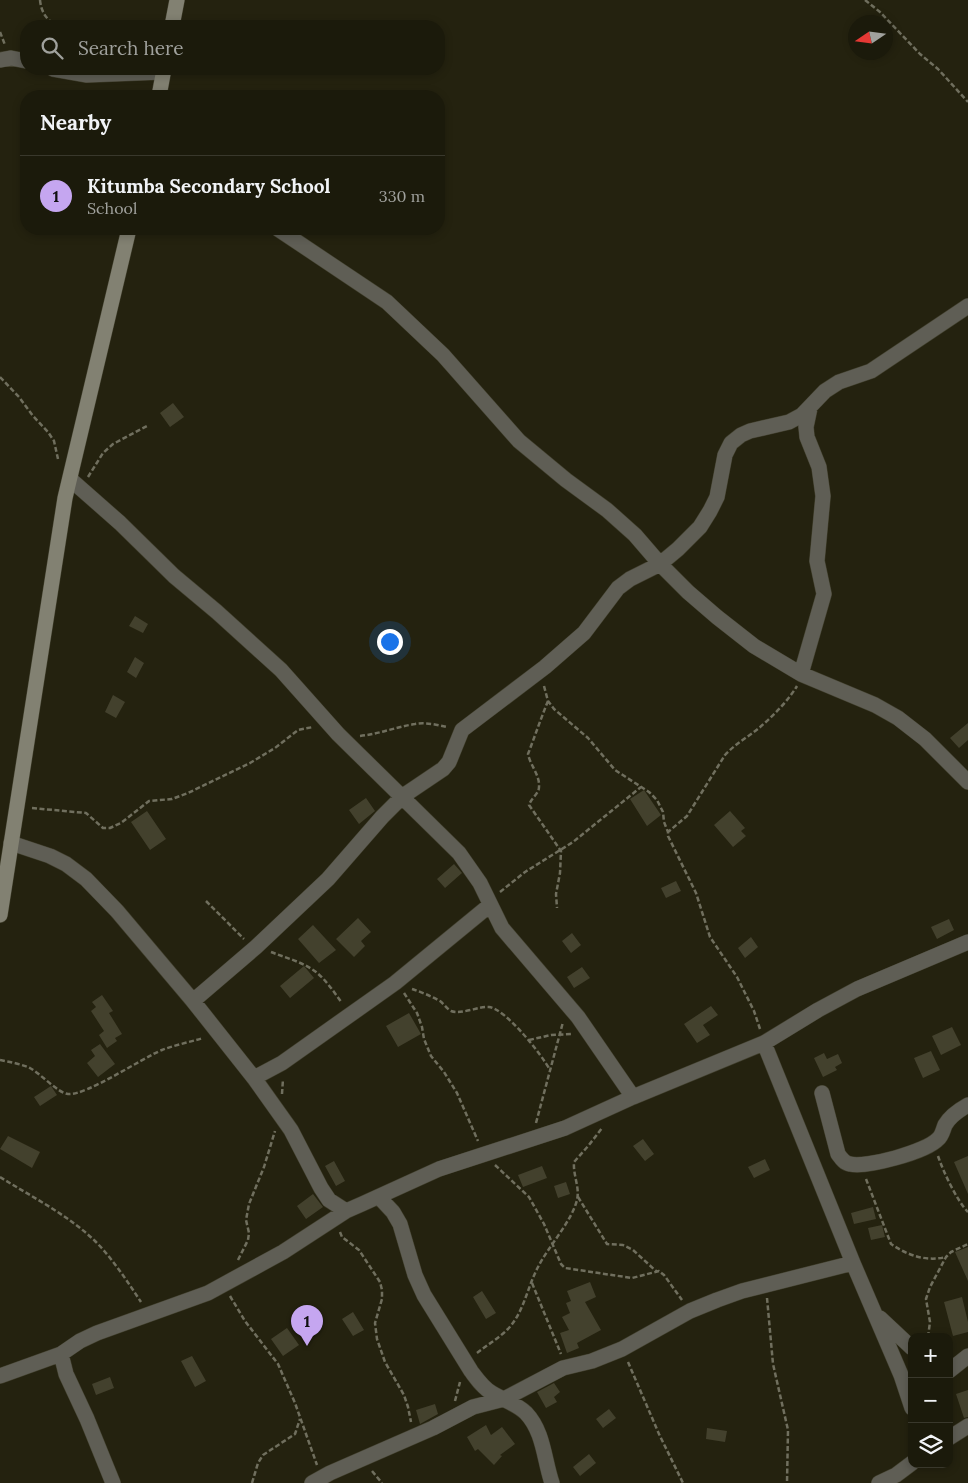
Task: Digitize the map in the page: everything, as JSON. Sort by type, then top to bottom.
[{"type":"street","points":[[173,20],[177,0]]},
{"type":"street","points":[[0,60],[11,58],[20,60]]},
{"type":"street","points":[[159,90],[162,75]]},
{"type":"street","points":[[0,915],[64,498],[75,484],[128,235]]},
{"type":"street","points":[[287,235],[387,302],[443,355],[519,441],[566,480],[607,510],[635,535],[688,592],[754,646],[801,674],[875,705],[898,718],[925,739],[968,782]]},
{"type":"street","points":[[193,1001],[328,879],[382,817],[403,796],[443,769],[462,730],[545,667],[584,633],[618,588],[630,579],[660,564],[694,532],[710,511],[717,497],[725,455],[731,443],[750,431],[789,422],[810,408],[825,391],[839,382],[870,371],[968,306]]},
{"type":"street","points":[[801,674],[824,594],[816,561],[823,496],[819,467],[807,438],[806,428],[810,408]]},
{"type":"street","points":[[75,484],[120,523],[174,576],[281,670],[335,730],[459,853],[480,883],[502,928],[568,1003],[633,1097]]},
{"type":"street","points":[[11,843],[50,856],[66,864],[86,879],[117,911],[219,1033],[280,1112],[321,1188],[341,1215]]},
{"type":"street","points":[[254,1078],[282,1063],[396,984],[490,905]]},
{"type":"street","points":[[0,1376],[55,1356],[80,1340],[96,1333],[224,1286],[283,1252],[341,1215],[439,1169],[574,1125],[633,1097],[764,1043],[857,989],[968,943]]},
{"type":"street","points":[[764,1043],[908,1396]]},
{"type":"street","points":[[822,1093],[838,1154],[849,1164],[860,1164],[902,1156],[934,1142],[939,1138],[949,1119],[968,1105]]},
{"type":"street","points":[[378,1197],[393,1212],[400,1224],[415,1275],[424,1295],[480,1382],[491,1393],[504,1399],[526,1414],[534,1424],[541,1439],[552,1483]]},
{"type":"street","points":[[316,1481],[413,1437],[473,1407],[504,1399],[563,1368],[592,1361],[622,1349],[690,1311],[742,1291],[853,1263]]},
{"type":"street","points":[[872,1309],[908,1344]]},
{"type":"street","points":[[55,1356],[66,1374],[87,1419],[113,1483]]},
{"type":"street","points":[[953,1435],[968,1426]]},
{"type":"street","points":[[879,1483],[896,1475],[908,1466]]},
{"type":"path","points":[[40,0],[42,12],[49,20]]},
{"type":"path","points":[[865,0],[880,12],[920,54],[938,68],[968,102]]},
{"type":"path","points":[[0,377],[19,396],[48,432],[54,441],[59,465]]},
{"type":"path","points":[[75,484],[113,444],[147,426]]},
{"type":"path","points":[[545,667],[543,681],[548,701],[554,709],[588,738],[614,770],[641,786],[657,800],[663,812],[668,836],[696,893],[710,937],[737,976],[748,997],[764,1043]]},
{"type":"path","points":[[668,832],[687,816],[725,755],[760,727],[786,702],[796,687],[801,674]]},
{"type":"path","points":[[548,701],[540,720],[536,738],[528,754],[539,787],[529,805],[561,851],[560,873],[556,894],[557,908]]},
{"type":"path","points":[[16,807],[86,813],[104,828],[110,828],[121,824],[149,802],[172,799],[188,793],[250,763],[276,748],[298,730],[312,727],[335,730],[353,736],[371,735],[416,723],[430,723],[462,730]]},
{"type":"path","points":[[490,905],[503,889],[525,872],[561,851],[641,786]]},
{"type":"path","points":[[206,901],[236,933],[256,946],[306,966],[316,972],[351,1015]]},
{"type":"path","points":[[396,984],[422,993],[440,1002],[450,1011],[492,1008],[505,1017],[528,1040],[543,1057],[550,1070]]},
{"type":"path","points":[[396,984],[418,1013],[424,1039],[431,1056],[457,1093],[484,1154],[529,1198],[544,1224],[561,1264],[565,1268],[632,1278],[656,1271]]},
{"type":"path","points":[[0,1060],[29,1068],[62,1092],[69,1094],[93,1086],[162,1051],[219,1033]]},
{"type":"path","points":[[528,1040],[559,1034],[591,1034]]},
{"type":"path","points":[[532,1139],[559,1034]]},
{"type":"path","points":[[236,1263],[248,1240],[249,1233],[246,1220],[249,1204],[264,1167],[280,1112],[282,1063]]},
{"type":"path","points":[[451,1419],[466,1360],[508,1328],[523,1306],[531,1281],[576,1202],[579,1187],[574,1162],[605,1123]]},
{"type":"path","points":[[934,1142],[942,1167],[963,1207],[968,1212]]},
{"type":"path","points":[[860,1164],[891,1244],[913,1256],[936,1260],[946,1257]]},
{"type":"path","points":[[0,1177],[74,1224],[95,1242],[118,1268],[149,1314]]},
{"type":"path","points":[[578,1196],[607,1244],[623,1245],[633,1250],[656,1271],[664,1275],[690,1311]]},
{"type":"path","points":[[341,1215],[342,1237],[359,1250],[380,1282],[382,1299],[375,1323],[377,1339],[385,1362],[404,1395],[413,1437]]},
{"type":"path","points":[[929,1333],[930,1322],[926,1299],[946,1257],[951,1252],[968,1244]]},
{"type":"path","points":[[531,1281],[561,1350],[563,1368]]},
{"type":"path","points":[[766,1284],[773,1364],[788,1430],[787,1483]]},
{"type":"path","points":[[224,1286],[245,1322],[278,1364],[301,1417],[316,1481]]},
{"type":"path","points":[[622,1349],[659,1434],[683,1483]]},
{"type":"path","points":[[252,1483],[258,1463],[263,1455],[295,1434],[301,1417]]},
{"type":"building","points":[[173,403],[184,417],[170,427],[160,413]]},
{"type":"building","points":[[135,616],[148,624],[143,633],[129,626]]},
{"type":"building","points":[[135,657],[144,663],[136,678],[127,672]]},
{"type":"building","points":[[113,695],[125,702],[116,718],[105,712]]},
{"type":"building","points":[[968,723],[968,740],[959,748],[950,738]]},
{"type":"building","points":[[644,790],[661,815],[647,826],[630,799]]},
{"type":"building","points":[[366,798],[375,811],[359,824],[349,810]]},
{"type":"building","points":[[147,811],[166,839],[150,850],[131,822]]},
{"type":"building","points":[[730,811],[745,828],[741,831],[746,836],[733,847],[714,825]]},
{"type":"building","points":[[454,864],[462,873],[445,888],[437,879]]},
{"type":"building","points":[[676,881],[681,891],[666,898],[661,888]]},
{"type":"building","points":[[358,918],[371,932],[361,941],[365,946],[354,957],[336,939]]},
{"type":"building","points":[[949,919],[954,930],[937,939],[931,927]]},
{"type":"building","points":[[313,925],[336,950],[319,963],[298,939]]},
{"type":"building","points":[[572,933],[581,945],[571,953],[562,941]]},
{"type":"building","points":[[751,937],[758,947],[745,958],[738,948]]},
{"type":"building","points":[[304,966],[314,978],[290,998],[280,986]]},
{"type":"building","points":[[582,967],[590,978],[574,988],[567,977]]},
{"type":"building","points":[[102,995],[113,1011],[109,1013],[122,1034],[115,1038],[117,1041],[107,1048],[99,1035],[104,1031],[91,1011],[96,1007],[92,1002]]},
{"type":"building","points":[[711,1006],[718,1015],[703,1025],[710,1035],[697,1043],[684,1024]]},
{"type":"building","points":[[409,1013],[421,1034],[398,1047],[386,1026]]},
{"type":"building","points":[[952,1027],[961,1045],[941,1055],[932,1036]]},
{"type":"building","points":[[100,1044],[115,1064],[98,1077],[87,1063],[95,1056],[91,1050]]},
{"type":"building","points":[[931,1051],[940,1070],[923,1078],[914,1058]]},
{"type":"building","points":[[824,1053],[827,1059],[838,1054],[842,1063],[835,1067],[837,1070],[823,1077],[814,1058]]},
{"type":"building","points":[[51,1086],[57,1095],[40,1106],[34,1097]]},
{"type":"building","points":[[8,1136],[40,1152],[32,1168],[0,1149]]},
{"type":"building","points":[[643,1139],[654,1154],[645,1161],[633,1146]]},
{"type":"building","points":[[968,1156],[968,1194],[954,1162]]},
{"type":"building","points":[[765,1159],[770,1170],[754,1178],[748,1167]]},
{"type":"building","points":[[334,1161],[345,1181],[336,1186],[325,1166]]},
{"type":"building","points":[[542,1166],[547,1178],[523,1187],[518,1175]]},
{"type":"building","points":[[566,1182],[570,1194],[558,1198],[554,1186]]},
{"type":"building","points":[[313,1194],[323,1207],[306,1219],[297,1206]]},
{"type":"building","points":[[873,1207],[876,1219],[854,1224],[851,1213]]},
{"type":"building","points":[[882,1225],[885,1237],[871,1240],[868,1228]]},
{"type":"building","points":[[968,1247],[968,1281],[955,1252]]},
{"type":"building","points":[[590,1282],[596,1297],[585,1302],[601,1330],[577,1343],[579,1348],[567,1353],[560,1333],[569,1330],[562,1317],[570,1313],[566,1303],[571,1301],[567,1291]]},
{"type":"building","points":[[482,1291],[496,1313],[486,1319],[473,1297]]},
{"type":"building","points":[[962,1297],[968,1322],[968,1332],[953,1336],[944,1302]]},
{"type":"building","points":[[353,1312],[364,1330],[353,1336],[342,1319]]},
{"type":"building","points":[[287,1328],[299,1345],[283,1356],[271,1339]]},
{"type":"building","points":[[192,1356],[206,1381],[195,1387],[181,1361]]},
{"type":"building","points":[[110,1377],[114,1388],[96,1395],[92,1384]]},
{"type":"building","points":[[554,1383],[560,1392],[554,1397],[557,1402],[546,1408],[537,1392]]},
{"type":"building","points":[[968,1390],[968,1417],[964,1418],[956,1394]]},
{"type":"building","points":[[435,1404],[438,1414],[420,1424],[416,1410]]},
{"type":"building","points":[[609,1409],[616,1418],[603,1428],[596,1419]]},
{"type":"building","points":[[486,1425],[491,1435],[502,1427],[515,1444],[500,1455],[502,1456],[494,1465],[478,1449],[475,1451],[467,1437]]},
{"type":"building","points":[[707,1428],[727,1431],[725,1442],[706,1439]]},
{"type":"building","points":[[589,1454],[596,1463],[580,1476],[573,1467]]},
{"type":"place","name":"Kitumba Secondary School","points":[[307,1346]]}]
